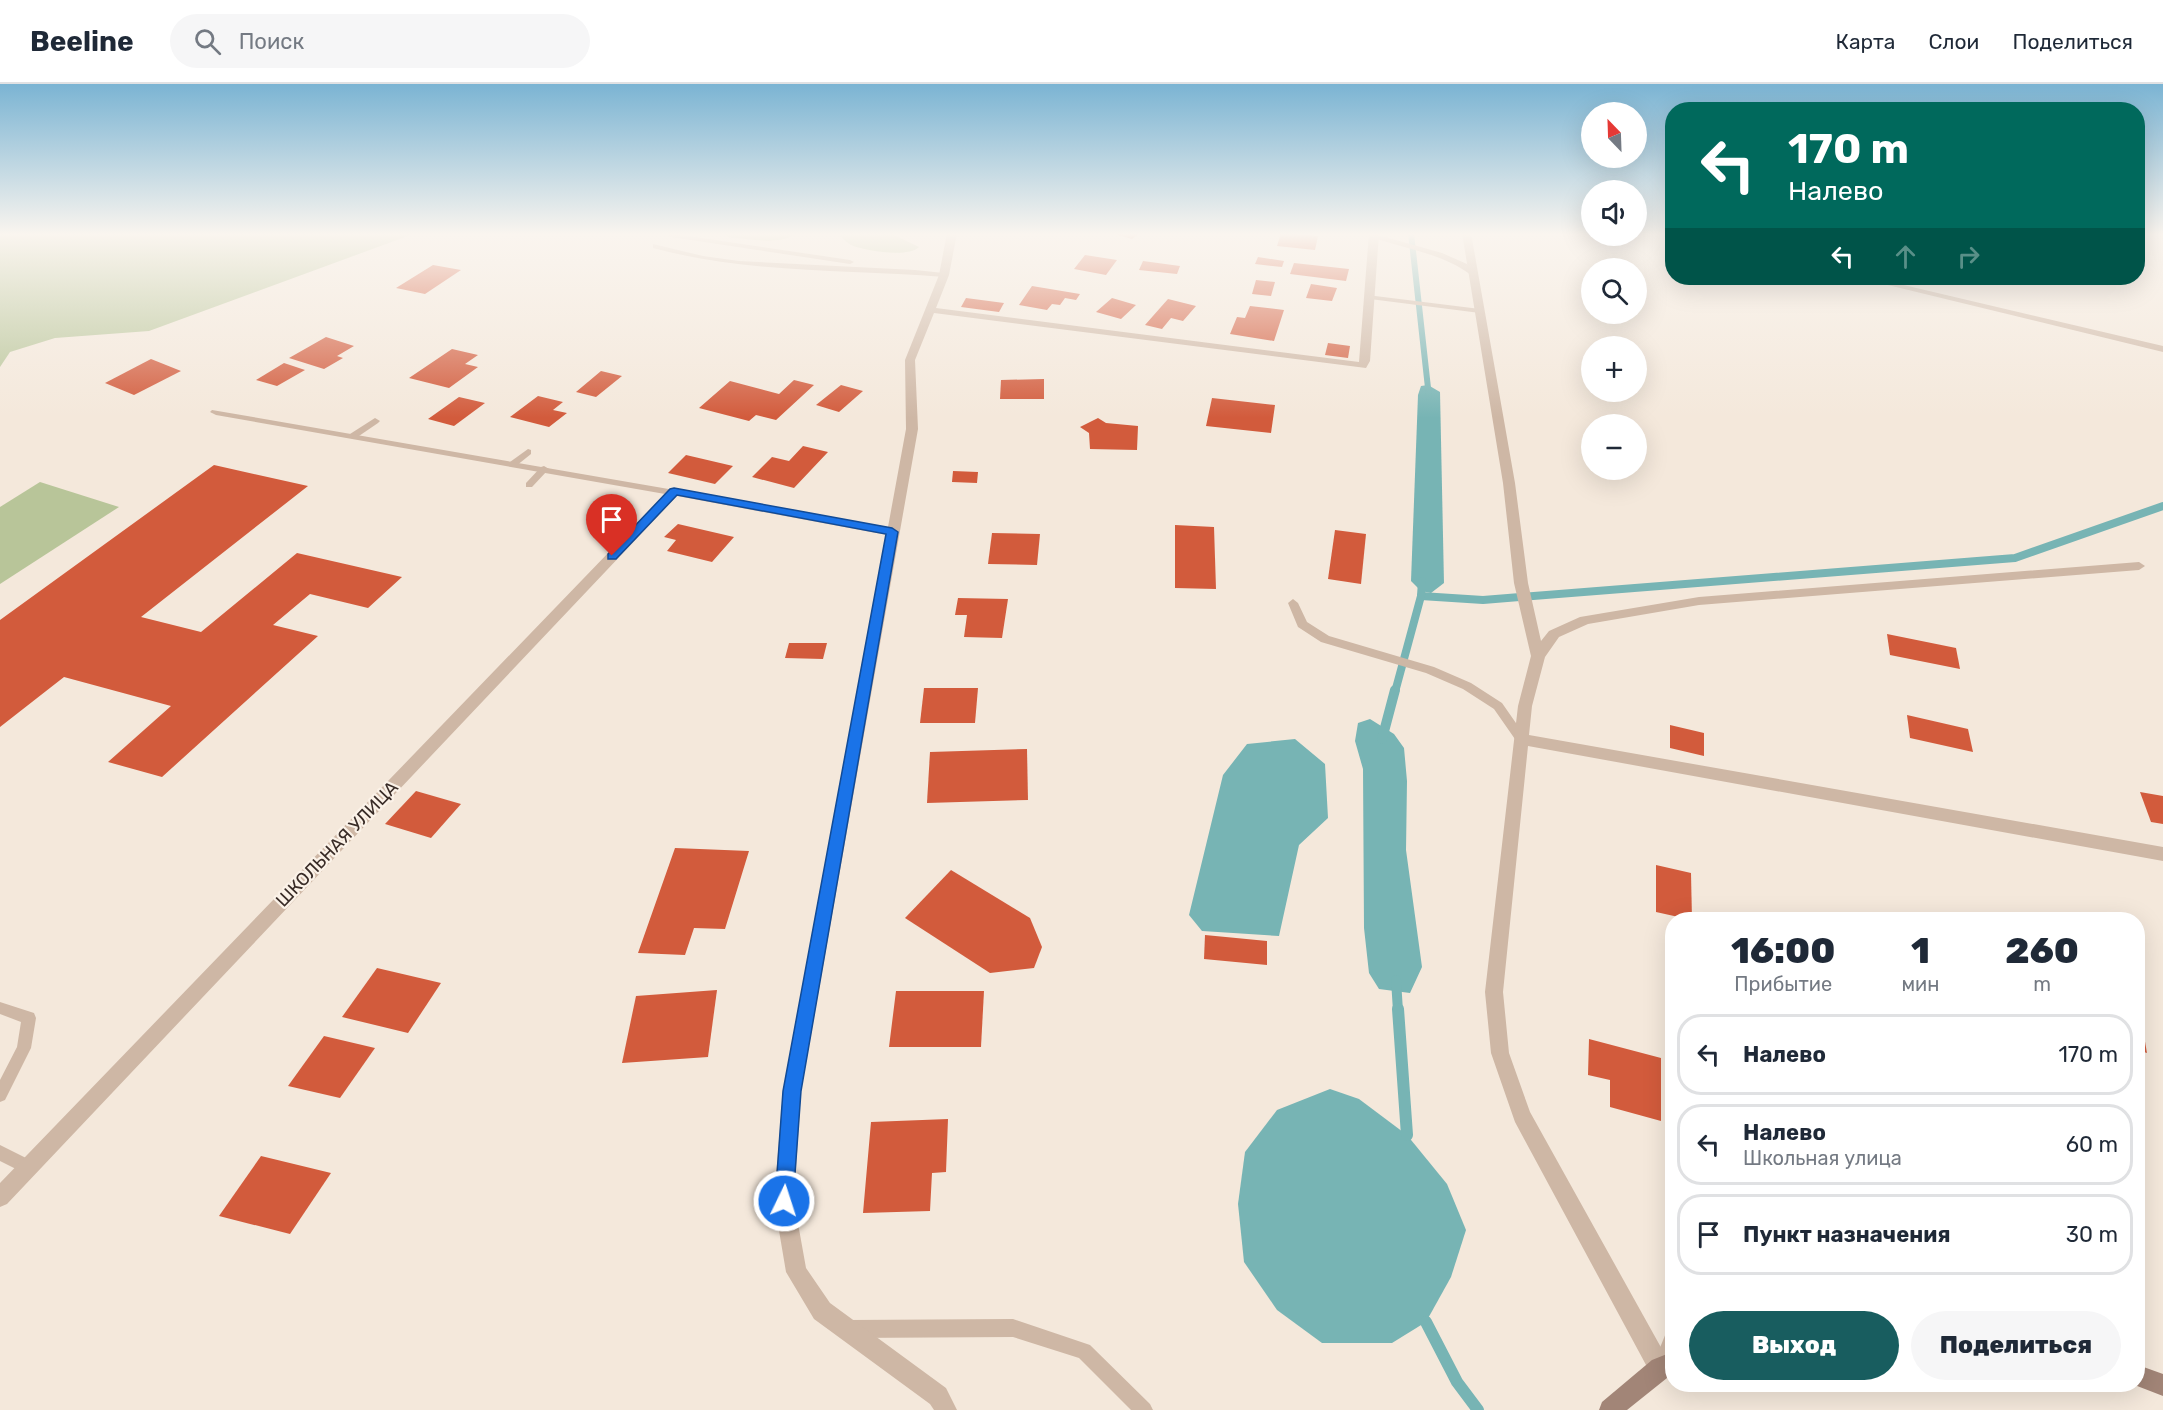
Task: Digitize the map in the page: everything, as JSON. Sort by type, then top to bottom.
[{"type":"street","points":[[937,295],[910,360],[908,374],[914,416],[792,1091],[784,1201],[796,1272],[822,1311],[938,1396],[946,1410]]},
{"type":"street","points":[[1477,295],[1509,483],[1521,583],[1538,656]]},
{"type":"street","points":[[1933,295],[2163,350]]},
{"type":"street","points":[[932,310],[1362,366],[1365,361],[1370,297]]},
{"type":"street","points":[[216,412],[892,532]]},
{"type":"street","name":"ШКОЛЬНАЯ УЛИЦА","points":[[0,1197],[674,492]]},
{"type":"street","points":[[1665,1364],[1522,1116],[1500,1053],[1494,992],[1524,706],[1538,656],[1554,634],[1585,620],[1699,601],[2139,566]]},
{"type":"street","points":[[1521,739],[2163,854]]},
{"type":"street","points":[[1610,1410],[1665,1367]]},
{"type":"street","points":[[2145,1379],[2163,1385]]},
{"type":"lane","points":[[1370,297],[1480,311]]},
{"type":"lane","points":[[353,436],[375,421]]},
{"type":"lane","points":[[513,464],[528,452]]},
{"type":"lane","points":[[528,485],[544,469]]},
{"type":"lane","points":[[1293,603],[1302,624],[1325,639],[1430,670],[1467,686],[1498,706],[1521,739]]},
{"type":"lane","points":[[0,1008],[29,1018],[24,1048],[0,1095]]},
{"type":"lane","points":[[0,1153],[28,1167]]},
{"type":"lane","points":[[846,1329],[1013,1328],[1084,1351],[1144,1410]]},
{"type":"green space","points":[[0,295],[247,295],[149,331],[55,338],[10,352],[0,367]]},
{"type":"green space","points":[[40,482],[119,507],[0,584],[0,507]]},
{"type":"water","points":[[1428,385],[1440,392],[1444,583],[1431,593],[1421,591],[1411,581],[1418,395],[1421,386]]},
{"type":"water","points":[[1370,719],[1394,734],[1404,748],[1407,781],[1406,850],[1422,967],[1410,993],[1379,989],[1369,973],[1364,928],[1363,769],[1355,741],[1358,723]]},
{"type":"water","points":[[1295,739],[1325,764],[1328,818],[1299,845],[1279,936],[1202,931],[1189,915],[1223,775],[1247,744]]},
{"type":"water","points":[[1330,1089],[1359,1099],[1407,1135],[1447,1184],[1466,1230],[1451,1277],[1426,1322],[1392,1343],[1322,1343],[1277,1310],[1244,1262],[1238,1204],[1245,1152],[1277,1110]]},
{"type":"building","points":[[1026,295],[1079,295],[1076,300],[1065,298],[1060,305],[1052,304],[1047,310],[1019,305]]},
{"type":"building","points":[[1307,295],[1334,295],[1332,301],[1306,298]]},
{"type":"building","points":[[966,298],[1004,303],[999,312],[961,307]]},
{"type":"building","points":[[1112,298],[1136,305],[1121,319],[1096,312]]},
{"type":"building","points":[[1168,299],[1196,306],[1183,321],[1171,318],[1162,329],[1145,325]]},
{"type":"building","points":[[1250,306],[1284,310],[1274,341],[1230,334],[1237,317],[1245,318]]},
{"type":"building","points":[[326,337],[354,346],[337,356],[343,358],[324,369],[289,358]]},
{"type":"building","points":[[1328,343],[1350,346],[1348,358],[1325,355]]},
{"type":"building","points":[[452,349],[478,355],[465,364],[478,367],[449,388],[409,378]]},
{"type":"building","points":[[151,359],[181,371],[134,395],[105,383]]},
{"type":"building","points":[[284,363],[305,370],[277,386],[256,380]]},
{"type":"building","points":[[601,371],[622,376],[596,397],[576,392]]},
{"type":"building","points":[[1044,379],[1044,399],[1000,399],[1001,380]]},
{"type":"building","points":[[794,380],[814,385],[776,420],[756,415],[749,421],[699,408],[730,381],[779,394]]},
{"type":"building","points":[[841,385],[863,391],[839,412],[816,405]]},
{"type":"building","points":[[538,396],[563,402],[553,410],[567,413],[549,427],[510,417]]},
{"type":"building","points":[[459,397],[485,403],[454,426],[428,419]]},
{"type":"building","points":[[1212,398],[1275,405],[1271,433],[1206,426]]},
{"type":"building","points":[[1098,418],[1106,423],[1138,426],[1137,450],[1090,449],[1089,433],[1080,427]]},
{"type":"building","points":[[803,446],[828,452],[794,488],[752,477],[772,457],[789,461]]},
{"type":"building","points":[[686,455],[733,466],[715,484],[668,473]]},
{"type":"building","points":[[214,465],[308,486],[141,617],[201,632],[297,553],[402,577],[368,608],[310,594],[273,625],[318,636],[162,777],[108,762],[171,706],[64,677],[0,727],[0,620]]},
{"type":"building","points":[[953,471],[978,472],[977,483],[952,482]]},
{"type":"building","points":[[678,524],[734,537],[712,562],[667,551],[676,540],[664,537]]},
{"type":"building","points":[[1175,525],[1214,527],[1216,589],[1175,588]]},
{"type":"building","points":[[1335,530],[1366,534],[1361,584],[1328,579]]},
{"type":"building","points":[[992,533],[1040,534],[1037,565],[988,564]]},
{"type":"building","points":[[958,598],[1008,599],[1002,638],[964,637],[967,615],[955,615]]},
{"type":"building","points":[[1887,634],[1956,648],[1960,669],[1890,655]]},
{"type":"building","points":[[789,643],[827,643],[823,659],[785,658]]},
{"type":"building","points":[[924,688],[978,688],[975,723],[920,723]]},
{"type":"building","points":[[1907,715],[1968,729],[1973,752],[1910,738]]},
{"type":"building","points":[[1670,725],[1704,733],[1704,756],[1670,748]]},
{"type":"building","points":[[1027,749],[1028,800],[927,803],[930,752]]},
{"type":"building","points":[[416,791],[461,804],[431,838],[385,824]]},
{"type":"building","points":[[2140,792],[2163,796],[2163,824],[2151,822]]},
{"type":"building","points":[[675,848],[749,851],[725,929],[694,928],[685,955],[638,953]]},
{"type":"building","points":[[1656,865],[1691,873],[1692,912],[1665,912],[1665,914],[1656,912]]},
{"type":"building","points":[[951,870],[1030,918],[1042,947],[1034,968],[990,973],[905,918]]},
{"type":"building","points":[[1205,935],[1267,941],[1267,965],[1204,959]]},
{"type":"building","points":[[377,968],[441,983],[408,1033],[342,1017]]},
{"type":"building","points":[[717,990],[708,1057],[622,1063],[636,996]]},
{"type":"building","points":[[896,991],[984,991],[981,1047],[889,1047]]},
{"type":"building","points":[[324,1036],[375,1048],[340,1098],[288,1086]]},
{"type":"building","points":[[1589,1039],[1661,1058],[1661,1121],[1610,1107],[1610,1080],[1588,1075]]},
{"type":"building","points":[[948,1119],[946,1172],[932,1173],[930,1211],[863,1213],[871,1122]]},
{"type":"building","points":[[261,1156],[331,1173],[290,1234],[219,1216]]},
{"type":"waterway","points":[[1418,295],[1429,397]]},
{"type":"waterway","points":[[1421,596],[1483,600],[2015,558],[2163,506]]},
{"type":"waterway","points":[[1421,596],[1422,581]]},
{"type":"waterway","points":[[1395,692],[1421,596]]},
{"type":"waterway","points":[[1382,739],[1395,690]]},
{"type":"waterway","points":[[1396,980],[1398,1011]]},
{"type":"waterway","points":[[1398,1009],[1407,1135]]},
{"type":"waterway","points":[[1426,1322],[1457,1382],[1478,1410]]},
{"type":"route","points":[[612,556],[674,492],[892,532],[792,1091],[784,1201]]}]
